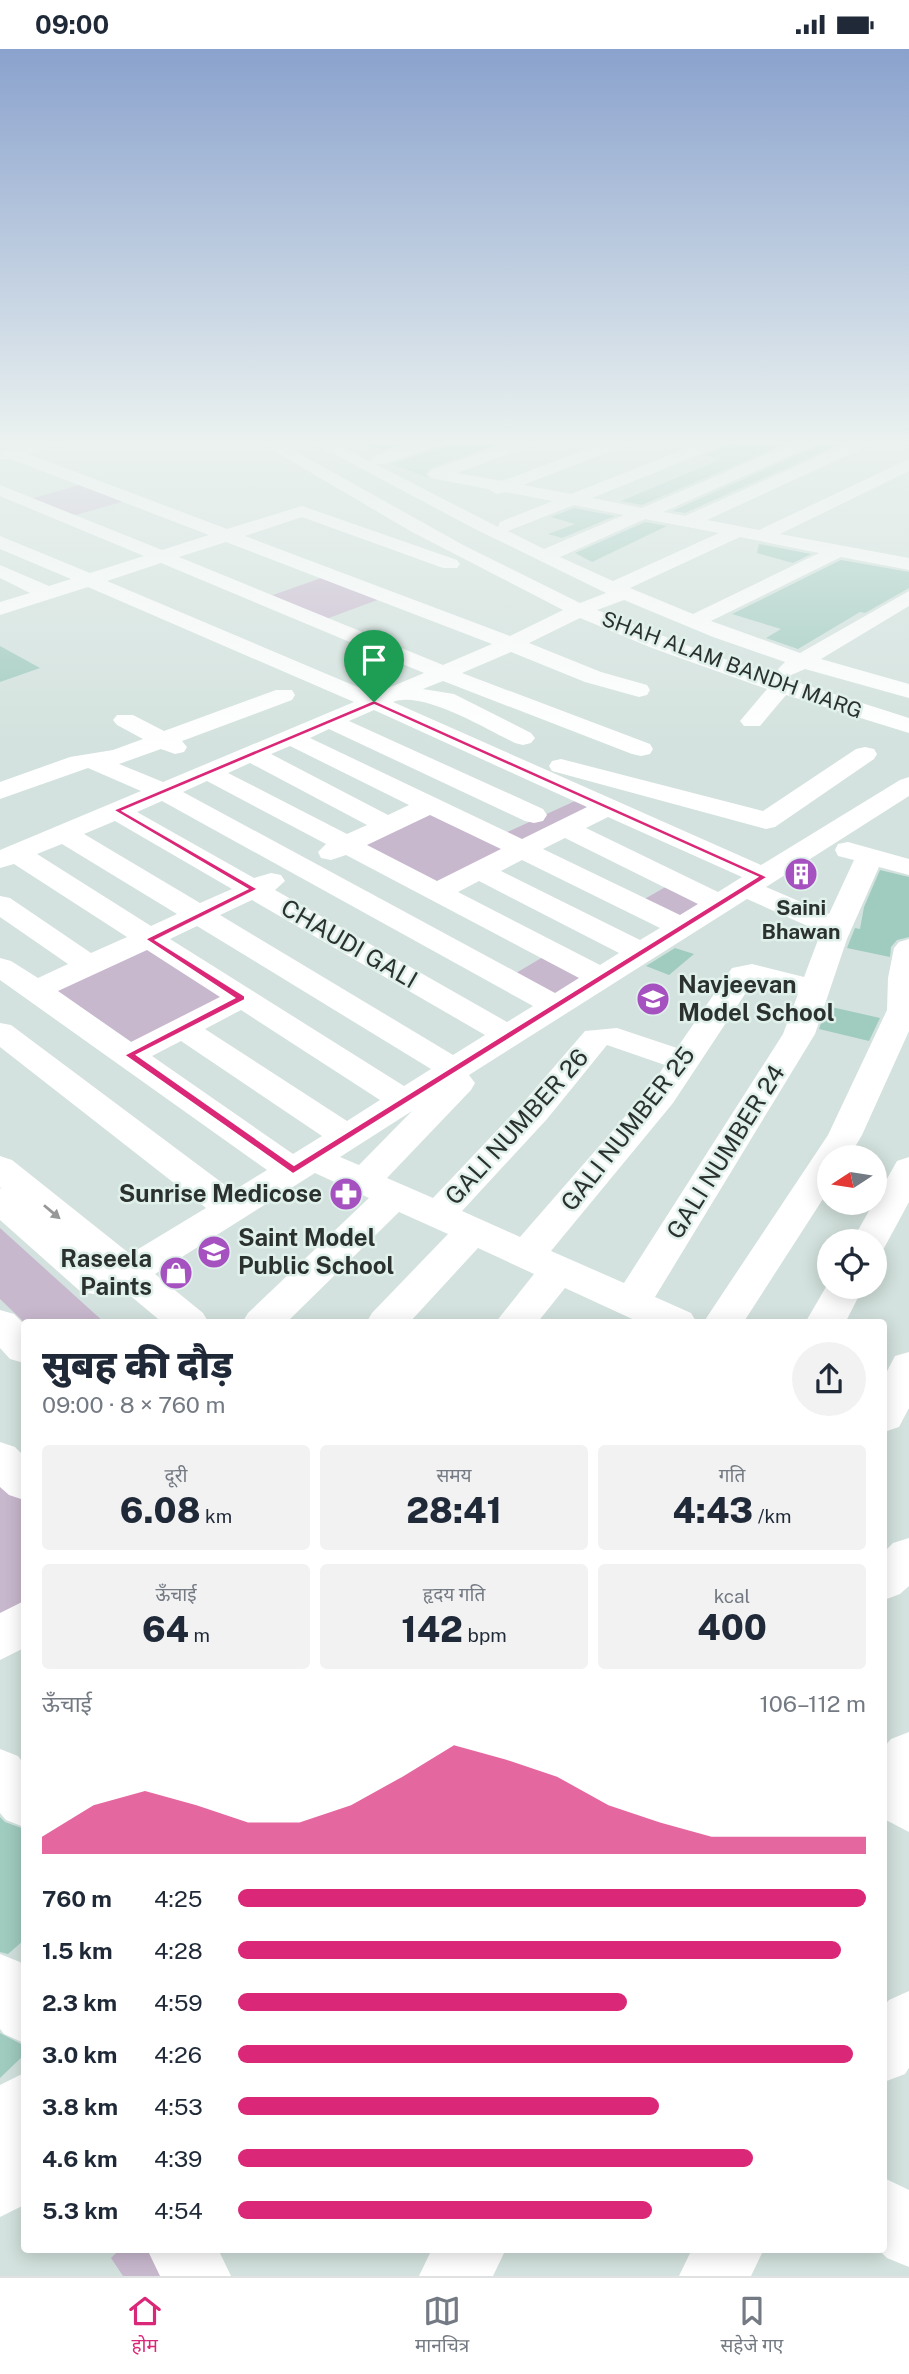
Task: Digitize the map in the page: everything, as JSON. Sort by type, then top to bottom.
[{"type":"street","points":[[2,543],[374,702],[608,807],[743,890]]},
{"type":"street","points":[[129,543],[524,706],[568,719],[641,749]]},
{"type":"street","points":[[187,543],[220,555]]},
{"type":"street","points":[[3,605],[200,543]]},
{"type":"street","points":[[262,543],[325,574],[401,603],[512,633],[593,677],[639,690]]},
{"type":"street","points":[[390,543],[579,610]]},
{"type":"street","name":"SHAH ALAM BANDH MARG","points":[[523,543],[545,557],[694,622],[848,677],[909,691]]},
{"type":"street","points":[[545,557],[577,543]]},
{"type":"street","points":[[8,856],[479,657],[512,633],[539,632],[715,543]]},
{"type":"street","points":[[800,543],[909,565]]},
{"type":"street","name":"SHAH ALAM BANDH MARG","points":[[450,544],[500,572],[579,610],[662,645],[773,684],[909,726]]},
{"type":"street","points":[[694,622],[839,550]]},
{"type":"street","points":[[889,561],[909,550]]},
{"type":"street","points":[[381,564],[415,552]]},
{"type":"street","points":[[102,557],[152,577]]},
{"type":"street","points":[[0,571],[47,593]]},
{"type":"street","points":[[189,593],[257,571]]},
{"type":"street","points":[[478,574],[500,572]]},
{"type":"street","points":[[261,598],[325,574]]},
{"type":"street","points":[[325,624],[442,595]]},
{"type":"street","points":[[752,721],[765,703],[773,684],[803,662],[909,597]]},
{"type":"street","points":[[454,648],[479,657]]},
{"type":"street","points":[[383,673],[409,687],[419,696],[446,699],[523,738]]},
{"type":"street","points":[[0,791],[89,760],[117,757],[284,695]]},
{"type":"street","points":[[125,720],[211,771],[347,845],[602,978]]},
{"type":"street","points":[[330,721],[534,815]]},
{"type":"street","points":[[290,737],[682,927]]},
{"type":"street","points":[[432,768],[486,753],[532,756],[575,771],[729,809],[766,821],[865,754]]},
{"type":"street","points":[[251,754],[388,825]]},
{"type":"street","points":[[89,760],[163,791],[556,1006]]},
{"type":"street","points":[[2,1181],[94,1282],[115,1279],[303,1165],[909,785]]},
{"type":"street","points":[[491,835],[579,794]]},
{"type":"street","points":[[36,990],[199,916],[429,805]]},
{"type":"street","points":[[436,892],[608,807]]},
{"type":"street","points":[[782,809],[869,858],[909,867]]},
{"type":"street","name":"CHAUDI GALI","points":[[117,810],[509,1036]]},
{"type":"street","points":[[565,828],[743,890],[836,927]]},
{"type":"street","points":[[63,833],[199,916],[466,1063]]},
{"type":"street","points":[[8,856],[149,939],[405,1101]]},
{"type":"street","name":"GALI NUMBER 24","points":[[649,1315],[799,1034],[836,927],[869,858]]},
{"type":"street","points":[[478,870],[642,953]]},
{"type":"street","points":[[0,904],[90,966]]},
{"type":"street","points":[[838,1145],[906,994],[909,948]]},
{"type":"street","points":[[0,967],[129,1055],[303,1165],[379,1188],[543,1262],[649,1315]]},
{"type":"street","name":"GALI NUMBER 25","points":[[517,1319],[543,1262],[661,1096],[743,974],[752,973],[815,993]]},
{"type":"street","points":[[129,1055],[242,998]]},
{"type":"street","points":[[183,1028],[347,1137]]},
{"type":"street","points":[[0,1032],[232,1209]]},
{"type":"street","name":"GALI NUMBER 26","points":[[437,1216],[606,1038],[685,1061]]},
{"type":"street","points":[[265,1319],[379,1188],[461,1081],[466,1063]]},
{"type":"street","points":[[876,1229],[909,1169]]},
{"type":"street","points":[[726,1319],[817,1178]]},
{"type":"street","points":[[390,1319],[472,1232]]},
{"type":"street","points":[[115,1279],[182,1319]]},
{"type":"street","points":[[827,1319],[838,1299]]},
{"type":"street","points":[[0,1324],[21,1344]]},
{"type":"street","points":[[887,1410],[909,1367]]},
{"type":"street","points":[[887,1417],[909,1428]]},
{"type":"street","points":[[0,1459],[21,1480]]},
{"type":"street","points":[[887,1577],[909,1556]]},
{"type":"street","points":[[887,1782],[909,1756]]},
{"type":"street","points":[[0,1773],[21,1799]]},
{"type":"street","points":[[887,1788],[909,1807]]},
{"type":"street","points":[[0,1982],[21,2010]]},
{"type":"street","points":[[887,2049],[909,2020]]},
{"type":"street","points":[[0,2126],[21,2106]]},
{"type":"street","points":[[0,2186],[21,2165]]},
{"type":"street","points":[[887,2212],[909,2235]]},
{"type":"street","points":[[452,2276],[471,2253]]},
{"type":"street","points":[[711,2276],[729,2253]]},
{"type":"shaded area","points":[[324,577],[380,599],[326,619],[270,596]]},
{"type":"shaded area","points":[[575,801],[594,809],[521,845],[501,835]]},
{"type":"shaded area","points":[[430,812],[507,850],[440,885],[362,845]]},
{"type":"shaded area","points":[[669,885],[703,901],[676,918],[641,901]]},
{"type":"shaded area","points":[[145,948],[222,996],[133,1043],[57,991]]},
{"type":"shaded area","points":[[548,954],[593,977],[555,1000],[511,976]]},
{"type":"shaded area","points":[[0,1228],[101,1319],[21,1319],[0,1299]]},
{"type":"shaded area","points":[[0,1476],[21,1498],[21,1606],[0,1622]]},
{"type":"shaded area","points":[[116,2253],[156,2253],[173,2276],[123,2276],[111,2258]]},
{"type":"building","points":[[598,543],[632,543],[592,562],[575,553]]},
{"type":"building","points":[[759,544],[811,554],[793,563],[757,553]]},
{"type":"building","points":[[841,560],[909,572],[909,588],[865,613],[860,612],[798,649],[766,638],[781,629],[732,614]]},
{"type":"building","points":[[0,646],[40,668],[0,682]]},
{"type":"building","points":[[880,870],[909,877],[909,937],[897,940],[891,947],[890,957],[847,948],[855,928],[860,929],[864,907]]},
{"type":"building","points":[[675,948],[694,954],[669,975],[646,966]]},
{"type":"building","points":[[827,1006],[880,1018],[869,1041],[819,1029]]},
{"type":"building","points":[[0,1817],[5,1822],[21,1828],[21,1943],[8,1954],[0,1952]]},
{"type":"building","points":[[0,2033],[21,2044],[21,2058],[0,2078]]},
{"type":"place","name":"Saini Bhawan","points":[[801,874]]},
{"type":"place","name":"Navjeevan Model School","points":[[653,999]]},
{"type":"place","name":"Sunrise Medicose","points":[[346,1194]]},
{"type":"place","name":"Saint Model Public School","points":[[214,1252]]},
{"type":"place","name":"Raseela Paints","points":[[176,1273]]},
{"type":"route","points":[[374,702],[764,877],[293,1171],[129,1055],[242,998],[149,939],[254,889],[117,810],[374,702]]}]
